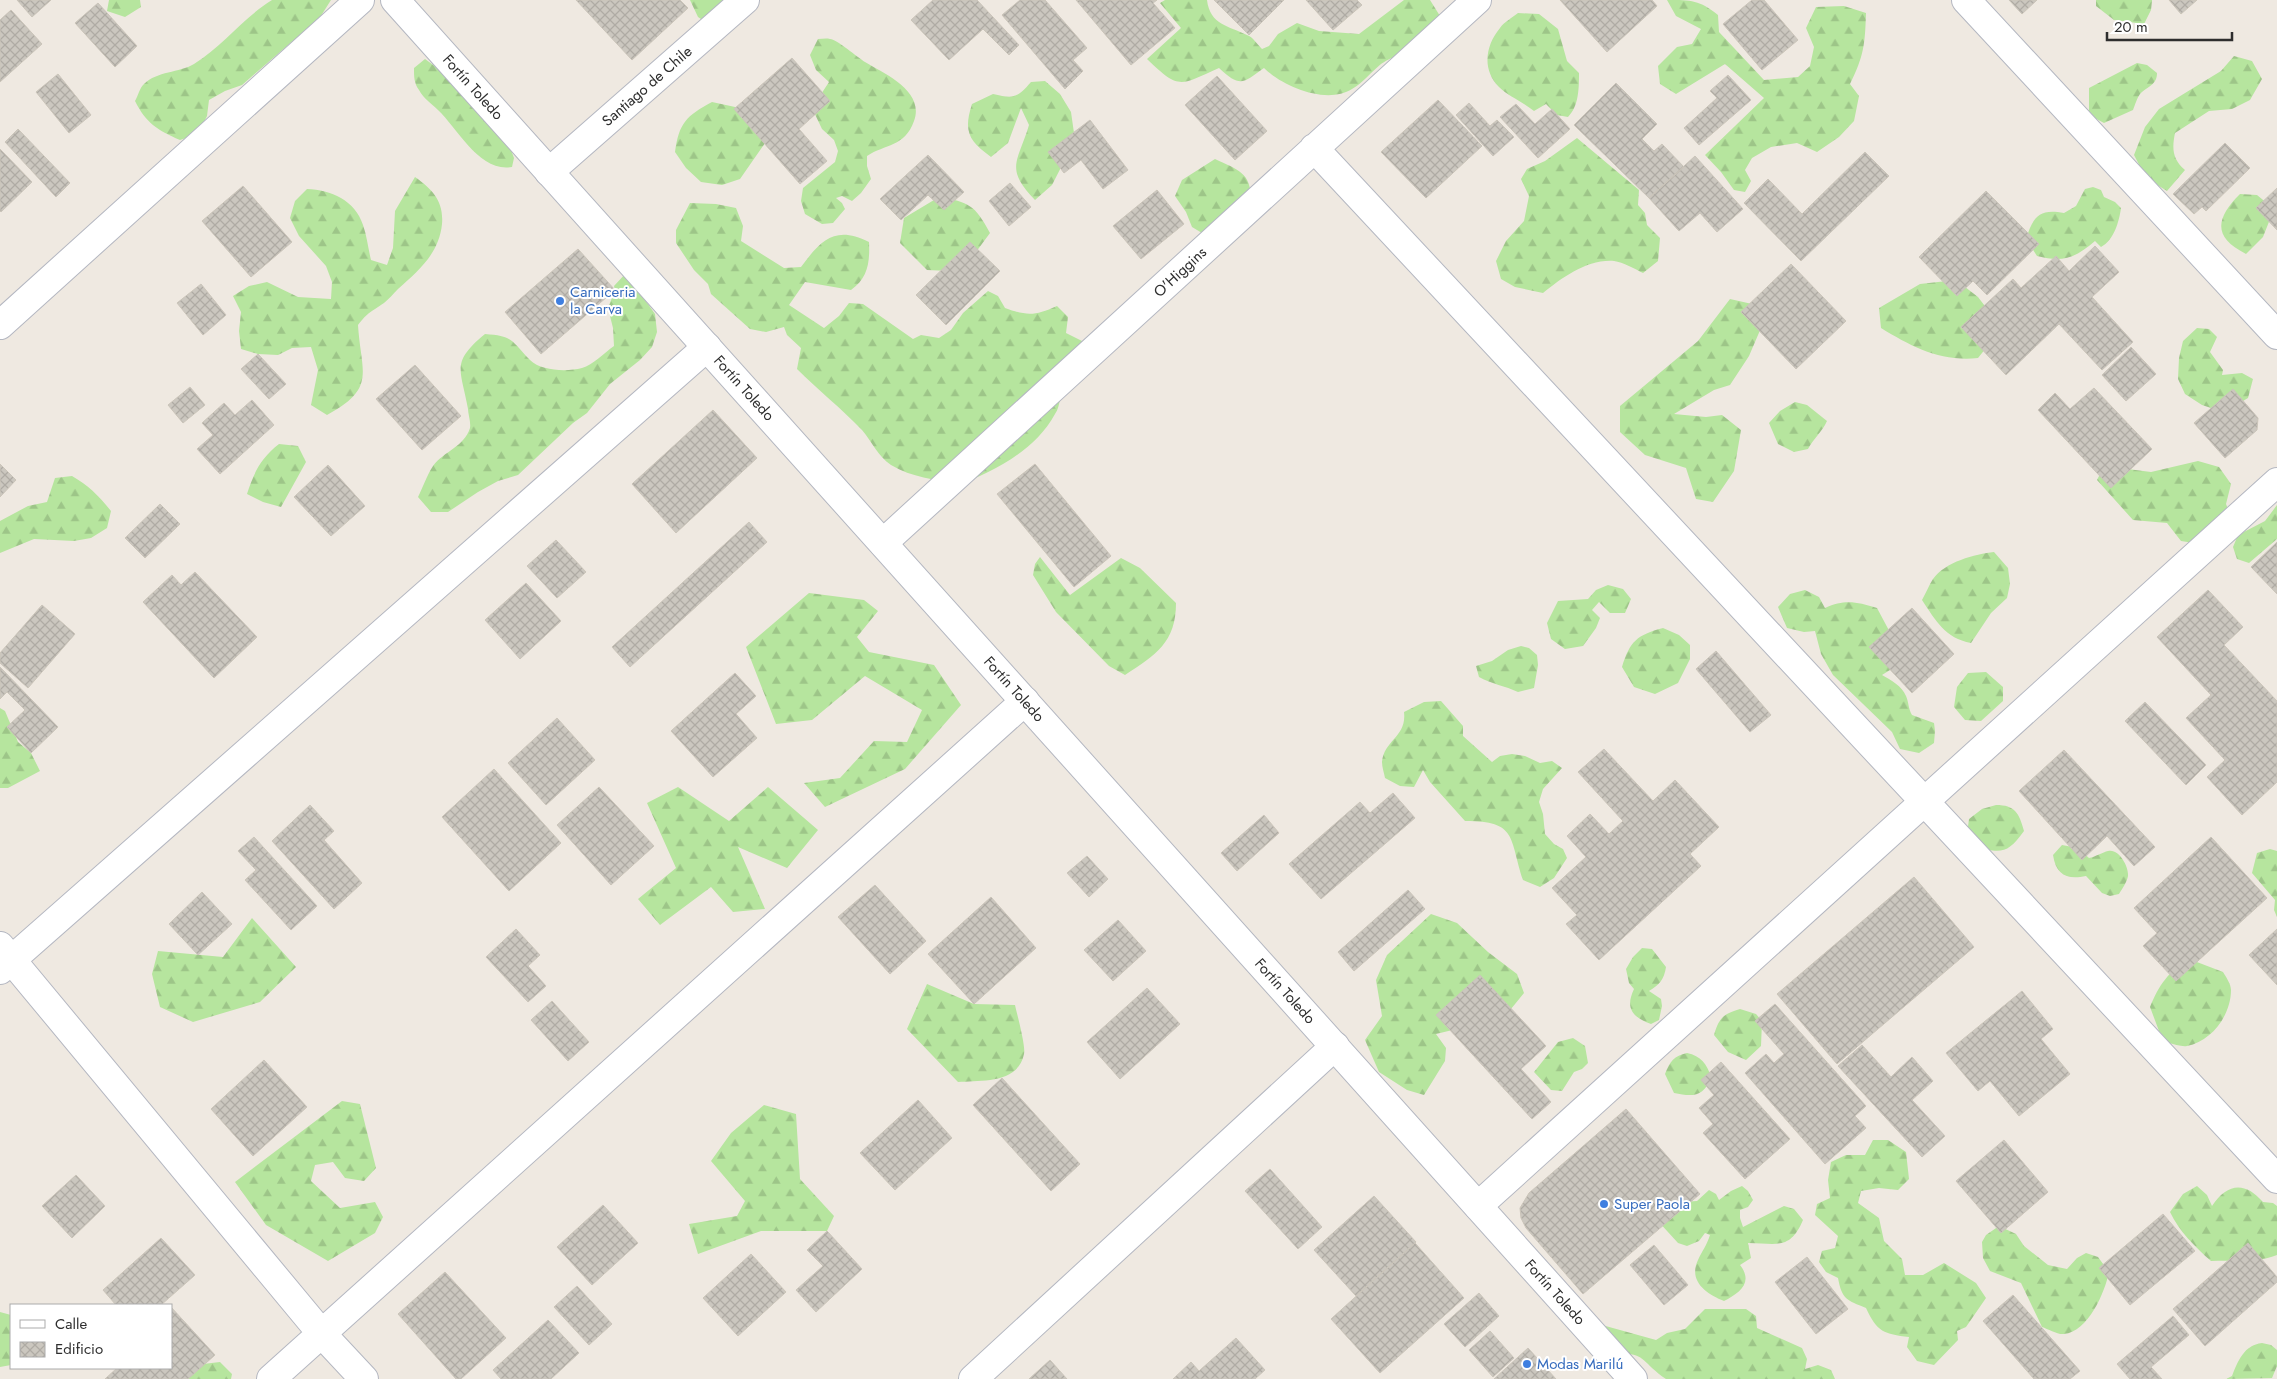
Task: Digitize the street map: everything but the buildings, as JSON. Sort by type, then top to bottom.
[{"type":"street","points":[[0,326],[360,0]]},
{"type":"street","name":"Fortín Toledo","points":[[395,0],[1633,1379]]},
{"type":"street","name":"Santiago de Chile","points":[[550,172],[746,0]]},
{"type":"street","name":"O'Higgins","points":[[883,543],[1476,0]]},
{"type":"street","points":[[1966,0],[2277,336]]},
{"type":"street","points":[[1314,148],[2277,1179]]},
{"type":"street","points":[[364,1379],[322,1334],[4,958],[707,347]]},
{"type":"street","points":[[1478,1206],[2277,482]]},
{"type":"street","points":[[272,1379],[1025,701]]},
{"type":"street","points":[[973,1379],[1335,1046]]},
{"type":"green space","points":[[109,0],[140,0],[141,7],[125,17],[107,11]]},
{"type":"green space","points":[[272,0],[331,0],[312,30],[295,39],[242,85],[225,91],[209,100],[207,116],[198,134],[180,140],[153,125],[143,115],[135,101],[144,84],[162,74],[194,64]]},
{"type":"green space","points":[[690,0],[738,0],[707,23],[698,17]]},
{"type":"green space","points":[[1165,0],[1207,0],[1212,15],[1216,20],[1249,36],[1262,49],[1269,46],[1278,34],[1297,23],[1319,31],[1359,34],[1404,0],[1430,0],[1440,16],[1410,47],[1381,64],[1356,87],[1342,93],[1330,95],[1306,92],[1282,82],[1264,68],[1247,80],[1242,81],[1232,79],[1219,68],[1188,81],[1181,82],[1167,76],[1147,59],[1181,28],[1160,3]]},
{"type":"green space","points":[[1667,0],[1695,2],[1706,6],[1718,15],[1719,32],[1764,80],[1798,77],[1810,66],[1814,47],[1806,28],[1816,7],[1844,6],[1866,13],[1863,50],[1850,84],[1859,96],[1854,121],[1839,137],[1817,152],[1797,143],[1771,147],[1752,158],[1745,170],[1751,181],[1745,192],[1734,190],[1705,155],[1764,98],[1725,64],[1676,94],[1660,84],[1658,66],[1677,47],[1692,44],[1701,29],[1676,16]]},
{"type":"green space","points":[[2096,0],[2152,1],[2151,10],[2144,24],[2114,20],[2096,6]]},
{"type":"green space","points":[[1518,13],[1539,14],[1558,29],[1567,61],[1579,73],[1576,102],[1572,113],[1568,117],[1557,115],[1546,104],[1534,111],[1499,87],[1490,73],[1488,58],[1491,42],[1502,26]]},
{"type":"green space","points":[[818,39],[833,40],[892,78],[909,92],[916,110],[914,121],[905,136],[894,144],[867,156],[867,166],[871,179],[861,193],[852,201],[842,196],[836,198],[845,209],[833,223],[822,224],[805,214],[801,201],[803,188],[835,162],[838,151],[834,140],[822,129],[812,108],[829,82],[816,70],[810,55]]},
{"type":"green space","points":[[2234,56],[2252,61],[2262,79],[2250,100],[2232,109],[2209,111],[2175,133],[2173,144],[2175,157],[2185,170],[2167,191],[2146,178],[2134,155],[2145,127],[2159,109],[2221,71]]},
{"type":"green space","points":[[425,59],[440,70],[511,150],[514,158],[512,167],[500,167],[480,157],[470,148],[446,118],[423,96],[415,82],[414,68]]},
{"type":"green space","points":[[2137,63],[2147,65],[2157,73],[2157,77],[2154,83],[2139,96],[2133,110],[2104,123],[2089,115],[2089,88]]},
{"type":"green space","points":[[1045,81],[1060,94],[1071,112],[1075,140],[1052,185],[1035,200],[1019,180],[1017,172],[1016,164],[1029,125],[1021,108],[1008,143],[991,157],[973,141],[968,129],[968,122],[972,104],[993,94],[1015,96],[1031,82]]},
{"type":"green space","points":[[712,102],[749,110],[772,133],[740,179],[722,185],[701,182],[686,168],[675,152],[679,134],[685,121]]},
{"type":"green space","points":[[1577,138],[1639,190],[1638,205],[1645,213],[1647,225],[1660,238],[1658,261],[1643,273],[1614,261],[1594,263],[1558,281],[1543,293],[1515,287],[1501,279],[1496,261],[1506,241],[1524,221],[1529,196],[1521,179],[1527,169],[1545,161]]},
{"type":"green space","points":[[1215,159],[1242,173],[1249,183],[1251,200],[1207,236],[1192,227],[1186,212],[1175,196],[1182,180]]},
{"type":"green space","points":[[415,177],[432,191],[439,202],[442,224],[437,244],[420,268],[358,325],[363,367],[360,387],[343,405],[327,415],[311,405],[318,370],[311,347],[292,348],[278,355],[258,354],[241,349],[239,331],[241,312],[233,296],[249,286],[267,282],[298,297],[331,299],[332,282],[326,266],[299,236],[290,218],[295,201],[307,189],[333,194],[348,203],[359,216],[363,225],[371,260],[387,265],[393,248],[395,211]]},
{"type":"green space","points":[[2093,187],[2101,190],[2104,197],[2115,202],[2121,208],[2113,235],[2106,244],[2101,247],[2095,241],[2081,252],[2068,258],[2054,259],[2037,256],[2026,239],[2031,225],[2038,216],[2048,212],[2064,213],[2076,206],[2085,189]]},
{"type":"green space","points":[[2240,194],[2257,195],[2274,209],[2263,237],[2246,254],[2227,241],[2221,227],[2226,211]]},
{"type":"green space","points":[[939,197],[970,206],[980,216],[990,233],[973,256],[950,271],[927,270],[900,243],[904,218]]},
{"type":"green space","points":[[690,203],[716,204],[736,208],[743,226],[741,241],[784,268],[801,267],[815,249],[830,238],[838,235],[857,237],[869,242],[867,269],[861,280],[851,290],[805,282],[789,305],[824,328],[839,316],[849,303],[863,304],[913,339],[921,335],[939,338],[951,330],[963,313],[988,291],[998,296],[1005,308],[1025,314],[1043,312],[1057,306],[1068,317],[1066,333],[1082,341],[1087,348],[1047,427],[1025,449],[985,474],[957,486],[907,473],[886,461],[862,430],[797,369],[801,348],[787,335],[784,327],[766,332],[750,329],[711,294],[708,284],[694,270],[676,243],[676,230]]},
{"type":"green space","points":[[626,273],[655,314],[657,332],[652,347],[640,360],[610,384],[587,413],[573,423],[518,475],[498,481],[448,512],[431,512],[418,497],[427,477],[433,466],[463,440],[470,428],[461,375],[462,360],[467,352],[485,334],[502,336],[515,344],[535,364],[562,370],[582,368],[594,362],[614,346],[613,328],[608,308],[615,290],[614,286]]},
{"type":"green space","points":[[1956,280],[1978,297],[1994,318],[1990,343],[1978,358],[1952,358],[1927,352],[1881,328],[1879,308],[1920,284]]},
{"type":"green space","points":[[1730,299],[1761,306],[1764,321],[1749,356],[1730,385],[1714,390],[1674,414],[1706,417],[1722,415],[1741,430],[1734,471],[1713,502],[1696,499],[1686,468],[1645,455],[1620,432],[1620,406],[1698,341]]},
{"type":"green space","points":[[2197,328],[2209,329],[2217,337],[2210,352],[2223,370],[2222,375],[2242,373],[2253,379],[2248,398],[2233,407],[2220,411],[2202,405],[2185,394],[2178,379],[2179,358],[2183,341]]},
{"type":"green space","points":[[1795,402],[1807,405],[1827,421],[1808,449],[1794,452],[1778,444],[1769,423],[1780,411]]},
{"type":"green space","points":[[279,444],[298,446],[306,462],[281,507],[263,502],[247,494],[259,466]]},
{"type":"green space","points":[[2198,461],[2219,467],[2231,484],[2226,504],[2233,522],[2194,543],[2181,541],[2167,523],[2133,520],[2097,480],[2104,466],[2151,472]]},
{"type":"green space","points":[[72,476],[93,491],[111,511],[107,528],[91,538],[74,541],[34,539],[0,553],[0,521],[28,506],[47,502],[55,478]]},
{"type":"green space","points":[[2277,505],[2277,539],[2249,563],[2237,559],[2233,547],[2238,535],[2265,521]]},
{"type":"green space","points":[[1994,552],[2008,568],[2010,584],[2007,598],[1991,613],[1971,643],[1962,641],[1942,628],[1922,600],[1933,579],[1945,568],[1970,557]]},
{"type":"green space","points":[[1040,557],[1070,595],[1121,558],[1140,568],[1176,603],[1175,616],[1168,638],[1155,654],[1125,675],[1109,666],[1056,612],[1033,575],[1035,564]]},
{"type":"green space","points":[[1608,585],[1623,589],[1631,599],[1625,613],[1610,613],[1599,602],[1592,610],[1600,618],[1596,628],[1583,646],[1565,649],[1551,639],[1547,623],[1558,601],[1588,599],[1596,590]]},
{"type":"green space","points":[[1805,590],[1819,597],[1825,608],[1839,603],[1851,602],[1877,608],[1893,638],[1899,657],[1890,670],[1882,675],[1902,689],[1912,715],[1934,723],[1934,743],[1919,753],[1900,749],[1892,732],[1833,675],[1821,654],[1815,631],[1804,632],[1787,628],[1778,607],[1790,594]]},
{"type":"green space","points":[[809,593],[864,600],[878,611],[857,637],[869,652],[934,665],[961,705],[905,769],[825,807],[804,783],[840,778],[874,741],[907,742],[922,710],[865,676],[812,720],[776,724],[746,647]]},
{"type":"green space","points":[[1663,628],[1679,635],[1690,645],[1690,659],[1678,683],[1655,694],[1634,687],[1622,667],[1628,651],[1636,640],[1647,633]]},
{"type":"green space","points":[[1521,646],[1529,648],[1537,655],[1538,665],[1534,688],[1518,692],[1479,677],[1476,666],[1492,661],[1508,650]]},
{"type":"green space","points":[[1986,672],[2003,687],[2003,701],[1981,721],[1965,720],[1954,707],[1957,687],[1968,673]]},
{"type":"green space","points":[[1441,701],[1463,726],[1463,736],[1492,762],[1500,756],[1512,754],[1525,756],[1540,763],[1552,761],[1562,768],[1543,789],[1539,802],[1543,814],[1545,834],[1554,844],[1563,849],[1567,858],[1554,878],[1540,887],[1523,880],[1509,835],[1503,829],[1494,824],[1465,821],[1430,782],[1423,770],[1414,787],[1400,786],[1385,778],[1382,764],[1384,755],[1402,727],[1404,712],[1424,702]]},
{"type":"green space","points":[[0,708],[5,711],[18,742],[31,753],[40,771],[8,788],[0,788]]},
{"type":"green space","points":[[678,787],[729,821],[768,787],[818,830],[787,868],[738,847],[765,909],[733,912],[711,887],[660,925],[638,899],[676,868],[647,803]]},
{"type":"green space","points":[[1996,805],[2012,808],[2018,815],[2024,831],[2009,848],[2004,850],[1992,851],[1976,847],[1967,834],[1969,819],[1982,809]]},
{"type":"green space","points":[[2062,845],[2078,848],[2089,858],[2108,851],[2116,852],[2125,863],[2128,872],[2126,883],[2119,894],[2110,896],[2102,893],[2086,876],[2073,877],[2060,871],[2054,862],[2053,855]]},
{"type":"green space","points":[[2270,849],[2277,851],[2277,917],[2274,910],[2275,900],[2252,873],[2257,853]]},
{"type":"green space","points":[[1431,914],[1457,923],[1488,952],[1517,974],[1524,993],[1502,1020],[1436,1034],[1446,1048],[1445,1061],[1424,1095],[1407,1090],[1379,1072],[1365,1040],[1382,1016],[1376,980],[1387,955]]},
{"type":"green space","points":[[252,918],[296,967],[260,1002],[193,1022],[160,1007],[152,974],[158,951],[223,957]]},
{"type":"green space","points":[[1642,948],[1652,949],[1666,967],[1660,982],[1649,991],[1661,999],[1662,1006],[1659,1020],[1651,1024],[1635,1015],[1630,1007],[1634,989],[1629,983],[1626,969],[1633,957]]},
{"type":"green space","points":[[2189,959],[2223,972],[2231,990],[2228,1009],[2212,1033],[2196,1043],[2183,1046],[2168,1043],[2159,1031],[2150,1007],[2165,980],[2175,969]]},
{"type":"green space","points":[[927,984],[974,1004],[1015,1005],[1023,1038],[1024,1054],[1020,1064],[1014,1071],[1007,1076],[987,1080],[958,1082],[907,1029]]},
{"type":"green space","points":[[1740,1009],[1756,1014],[1762,1021],[1761,1046],[1746,1060],[1728,1052],[1714,1035],[1722,1018]]},
{"type":"green space","points":[[1573,1038],[1585,1046],[1588,1063],[1582,1069],[1574,1072],[1562,1091],[1551,1090],[1534,1072],[1558,1042]]},
{"type":"green space","points":[[1687,1053],[1703,1061],[1711,1077],[1701,1092],[1692,1095],[1674,1093],[1665,1074],[1673,1060]]},
{"type":"green space","points":[[342,1101],[360,1104],[376,1168],[364,1181],[345,1178],[333,1162],[315,1165],[311,1181],[340,1208],[375,1202],[383,1217],[375,1233],[328,1261],[266,1225],[235,1182]]},
{"type":"green space","points":[[764,1105],[796,1114],[800,1179],[834,1216],[827,1231],[761,1231],[698,1254],[689,1224],[737,1216],[745,1201],[711,1161],[731,1133]]},
{"type":"green space","points":[[1873,1140],[1888,1140],[1906,1152],[1909,1179],[1898,1190],[1879,1188],[1861,1191],[1858,1203],[1879,1218],[1884,1241],[1902,1259],[1905,1275],[1923,1275],[1944,1263],[1976,1283],[1986,1298],[1966,1327],[1957,1331],[1958,1340],[1934,1365],[1917,1361],[1907,1347],[1909,1337],[1893,1335],[1878,1327],[1866,1308],[1846,1298],[1841,1291],[1838,1278],[1826,1272],[1819,1262],[1822,1251],[1835,1248],[1838,1236],[1815,1215],[1817,1204],[1830,1198],[1828,1180],[1831,1162],[1846,1155],[1865,1155]]},
{"type":"green space","points":[[1742,1186],[1748,1191],[1753,1200],[1748,1207],[1740,1210],[1743,1227],[1784,1206],[1794,1209],[1803,1220],[1793,1237],[1787,1241],[1774,1244],[1748,1243],[1751,1258],[1740,1265],[1746,1277],[1743,1287],[1735,1295],[1724,1301],[1711,1295],[1700,1286],[1695,1274],[1698,1260],[1710,1235],[1705,1233],[1699,1241],[1687,1246],[1678,1243],[1657,1220],[1681,1202],[1697,1201],[1709,1190],[1716,1194],[1719,1200]]},
{"type":"green space","points":[[2197,1186],[2207,1195],[2212,1206],[2218,1198],[2230,1189],[2243,1188],[2256,1195],[2263,1202],[2273,1203],[2277,1206],[2277,1255],[2253,1260],[2211,1261],[2188,1238],[2170,1212],[2183,1194]]},
{"type":"green space","points":[[1999,1226],[2016,1234],[2024,1246],[2048,1265],[2067,1269],[2077,1258],[2086,1253],[2098,1257],[2109,1272],[2104,1290],[2094,1310],[2081,1326],[2073,1332],[2064,1334],[2042,1327],[2021,1283],[1990,1271],[1983,1258],[1982,1242],[1986,1235]]},
{"type":"green space","points":[[1705,1309],[1746,1309],[1756,1316],[1757,1328],[1802,1348],[1807,1359],[1805,1369],[1818,1365],[1831,1370],[1835,1379],[1666,1379],[1636,1355],[1607,1355],[1602,1325],[1656,1340],[1667,1333],[1685,1329]]},
{"type":"green space","points":[[0,1312],[10,1315],[10,1365],[0,1367]]},
{"type":"green space","points":[[2262,1343],[2271,1345],[2277,1350],[2277,1366],[2272,1378],[2226,1379],[2232,1376],[2239,1359],[2246,1350]]},
{"type":"green space","points":[[220,1362],[232,1374],[231,1379],[187,1379],[203,1364]]},
{"type":"place","name":"Carniceria la Carva","points":[[560,301]]},
{"type":"place","name":"Super Paola","points":[[1604,1204]]},
{"type":"place","name":"Modas Marilú","points":[[1527,1364]]}]
